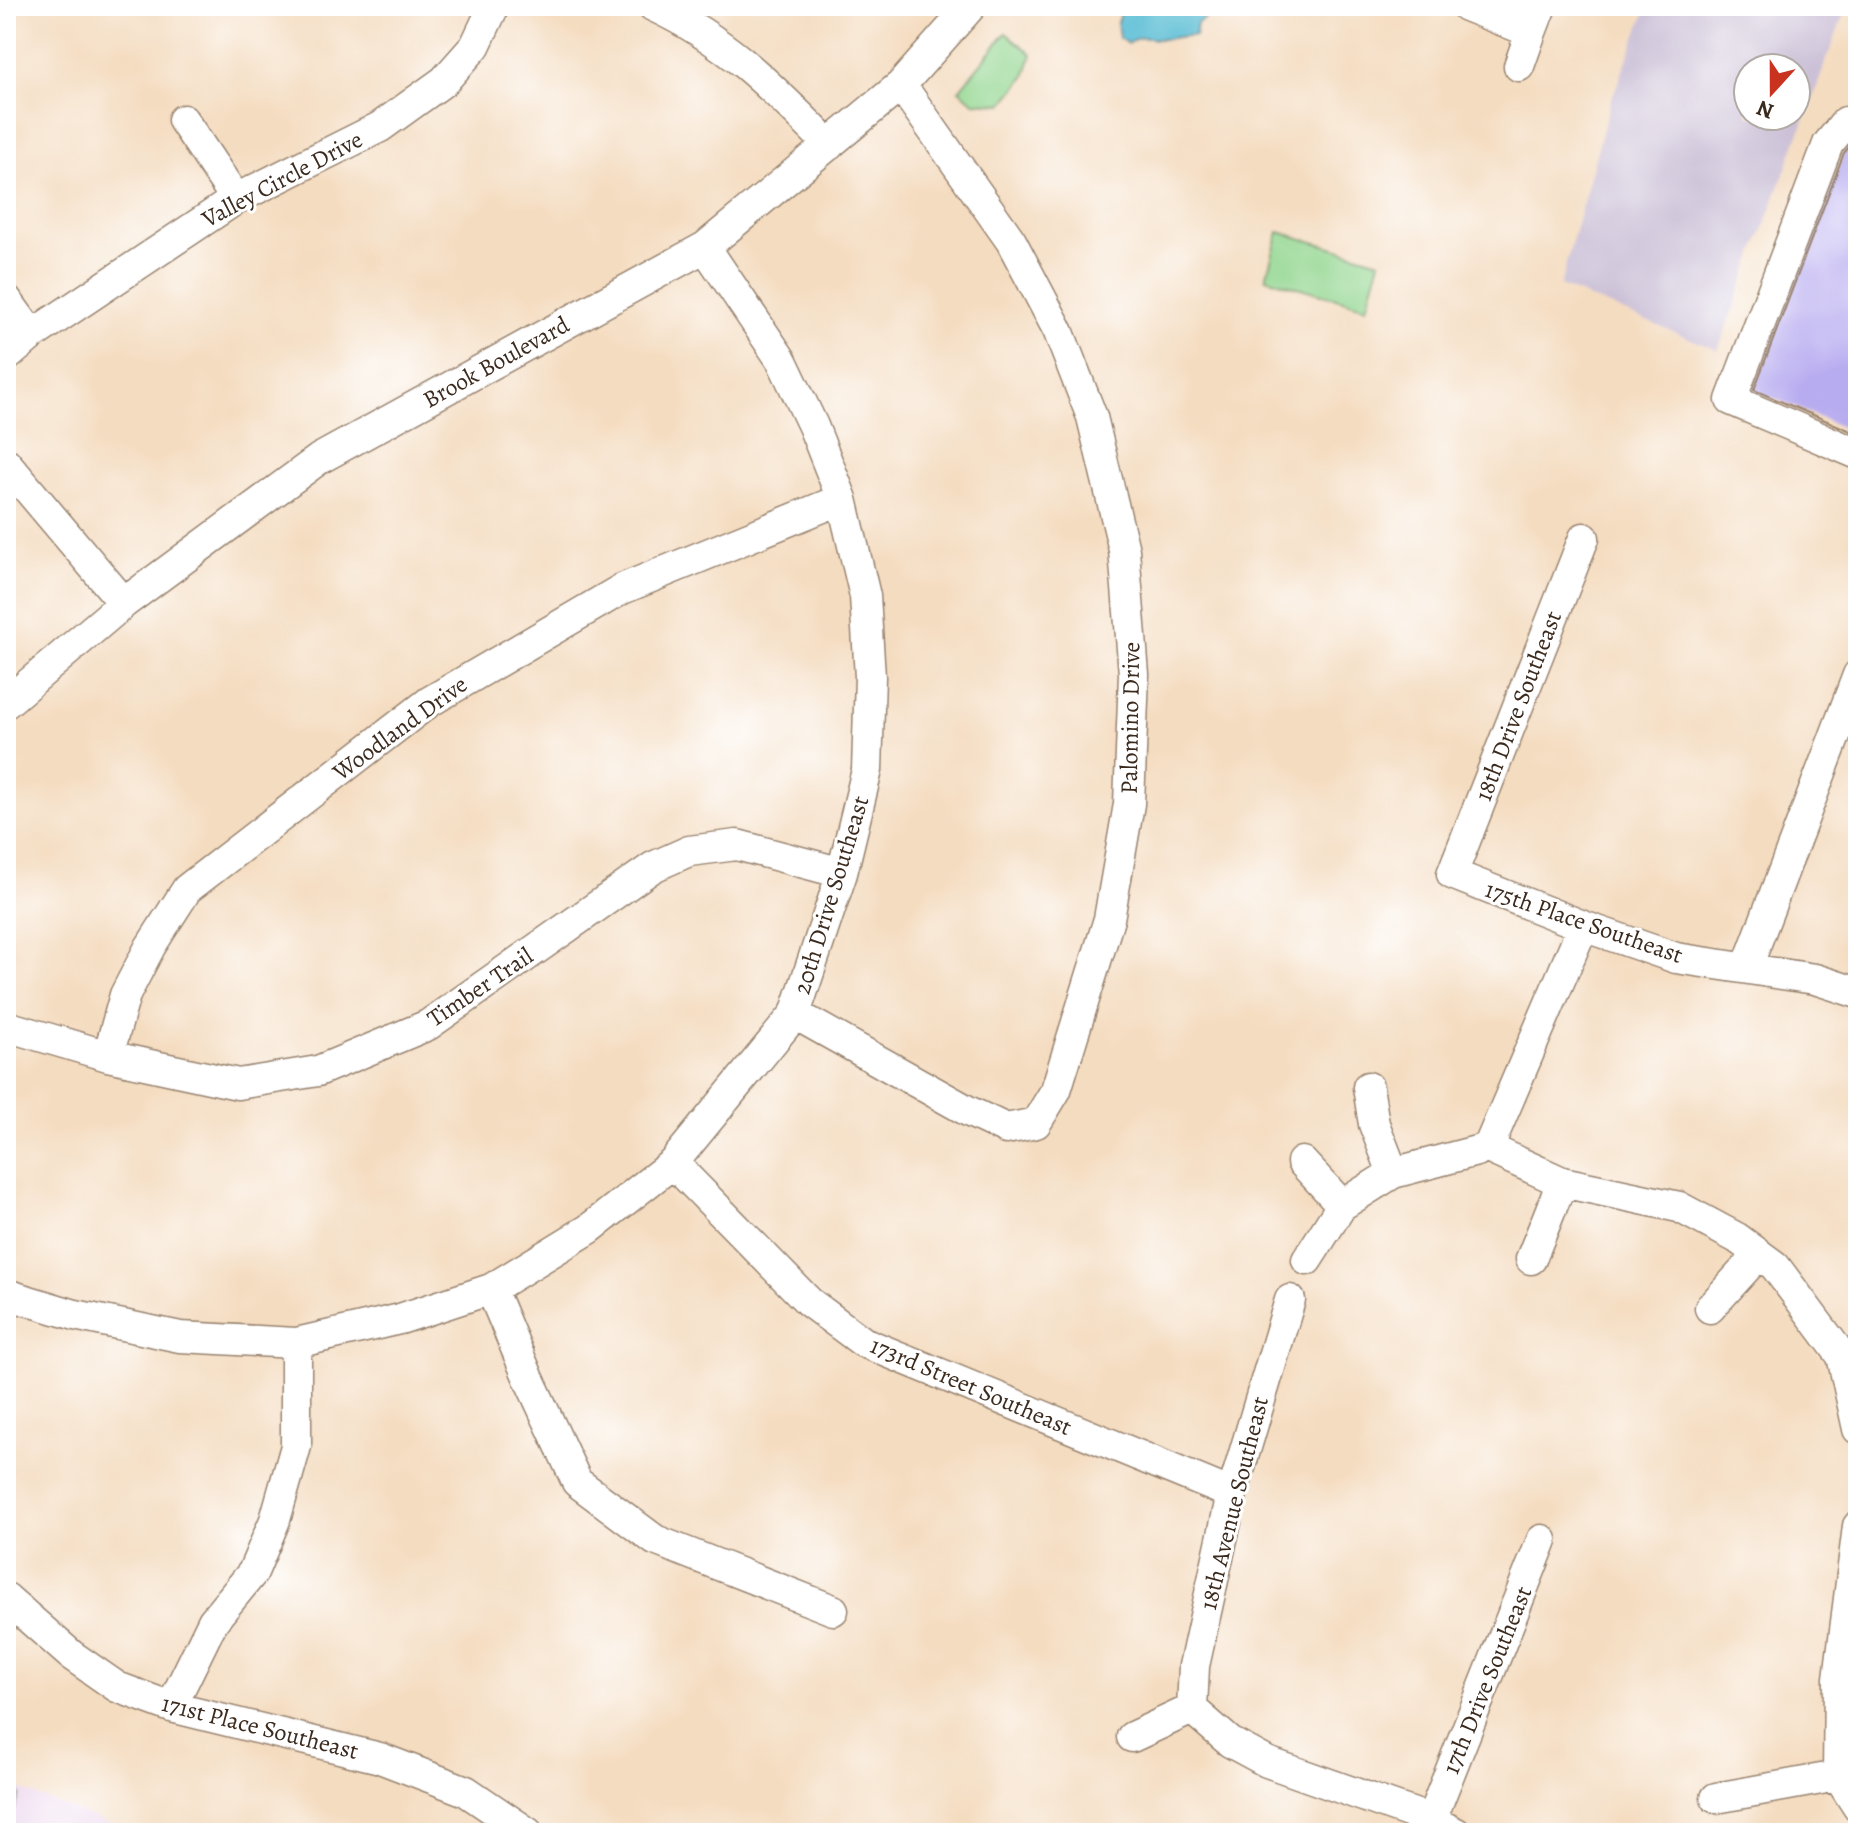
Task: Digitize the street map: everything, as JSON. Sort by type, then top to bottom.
[{"type":"street","name":"Valley Circle Drive","points":[[6,357],[32,335],[236,199],[380,127],[444,81],[475,46],[494,6]]},
{"type":"street","points":[[653,6],[690,23],[762,76],[829,145]]},
{"type":"street","name":"Brook Boulevard","points":[[6,703],[124,603],[319,459],[705,247],[901,85],[971,6]]},
{"type":"street","points":[[1466,6],[1536,19],[1519,66]]},
{"type":"street","name":"Palomino Drive","points":[[795,1014],[1006,1129],[1036,1123],[1056,1090],[1109,919],[1129,804],[1134,674],[1124,550],[1092,417],[1058,330],[1011,241],[901,85]]},
{"type":"street","points":[[183,120],[236,199]]},
{"type":"street","points":[[1858,123],[1846,122],[1828,144],[1731,400],[1858,454]]},
{"type":"street","name":"20th Drive Southeast","points":[[6,1294],[75,1315],[180,1337],[296,1343],[400,1319],[491,1289],[589,1229],[673,1163],[795,1014],[842,873],[867,770],[870,677],[865,596],[842,499],[813,426],[782,361],[705,247]]},
{"type":"street","points":[[6,299],[32,335]]},
{"type":"street","points":[[6,463],[124,603]]},
{"type":"street","name":"Woodland Drive","points":[[108,1056],[125,995],[150,947],[187,889],[429,702],[622,589],[842,499]]},
{"type":"street","name":"18th Drive Southeast","points":[[1452,874],[1584,538]]},
{"type":"street","points":[[1747,967],[1858,675]]},
{"type":"street","name":"Timber Trail","points":[[6,1026],[108,1056],[238,1084],[318,1071],[428,1025],[653,867],[689,851],[737,845],[842,873]]},
{"type":"street","name":"175th Place Southeast","points":[[1452,874],[1583,926],[1676,958],[1815,979],[1858,993]]},
{"type":"street","points":[[1488,1148],[1583,926]]},
{"type":"street","points":[[1368,1087],[1374,1124],[1393,1173]]},
{"type":"street","points":[[1307,1260],[1342,1205],[1393,1173],[1488,1148],[1562,1182],[1679,1207],[1737,1238],[1775,1266],[1850,1349],[1858,1429]]},
{"type":"street","points":[[1302,1162],[1342,1205]]},
{"type":"street","name":"173rd Street Southeast","points":[[673,1163],[809,1302],[863,1342],[1232,1494]]},
{"type":"street","points":[[1531,1259],[1562,1182]]},
{"type":"street","points":[[1710,1308],[1759,1254]]},
{"type":"street","points":[[491,1289],[577,1482],[655,1540],[833,1610]]},
{"type":"street","name":"18th Avenue Southeast","points":[[1192,1709],[1194,1666],[1232,1494],[1290,1300]]},
{"type":"street","points":[[171,1707],[213,1621],[253,1572],[275,1520],[296,1446],[296,1343]]},
{"type":"street","points":[[1858,1526],[1839,1678],[1838,1776],[1858,1807]]},
{"type":"street","name":"17th Drive Southeast","points":[[1444,1826],[1542,1540]]},
{"type":"street","name":"171st Place Southeast","points":[[6,1598],[71,1655],[117,1687],[171,1707],[380,1758],[466,1791],[528,1833]]},
{"type":"street","points":[[1132,1737],[1192,1709],[1230,1742],[1267,1762],[1444,1826]]},
{"type":"street","points":[[1716,1798],[1838,1776]]},
{"type":"shaded area","points":[[1648,6],[1847,6],[1812,99],[1812,52],[1732,52],[1732,132],[1800,132],[1718,350],[1560,286],[1610,103]]},
{"type":"shaded area","points":[[6,1784],[133,1833],[6,1833]]},
{"type":"green space","points":[[1006,33],[1032,54],[1025,77],[1003,104],[974,102],[959,90]]},
{"type":"green space","points":[[1279,232],[1380,261],[1367,307],[1266,278]]},
{"type":"green space","points":[[6,1789],[20,1795],[6,1829]]},
{"type":"water","points":[[1123,6],[1216,6],[1215,12],[1197,23],[1195,36],[1140,38],[1128,44],[1119,38],[1117,22]]},
{"type":"building","points":[[1854,141],[1858,141],[1858,434],[1754,390],[1844,153]]}]
